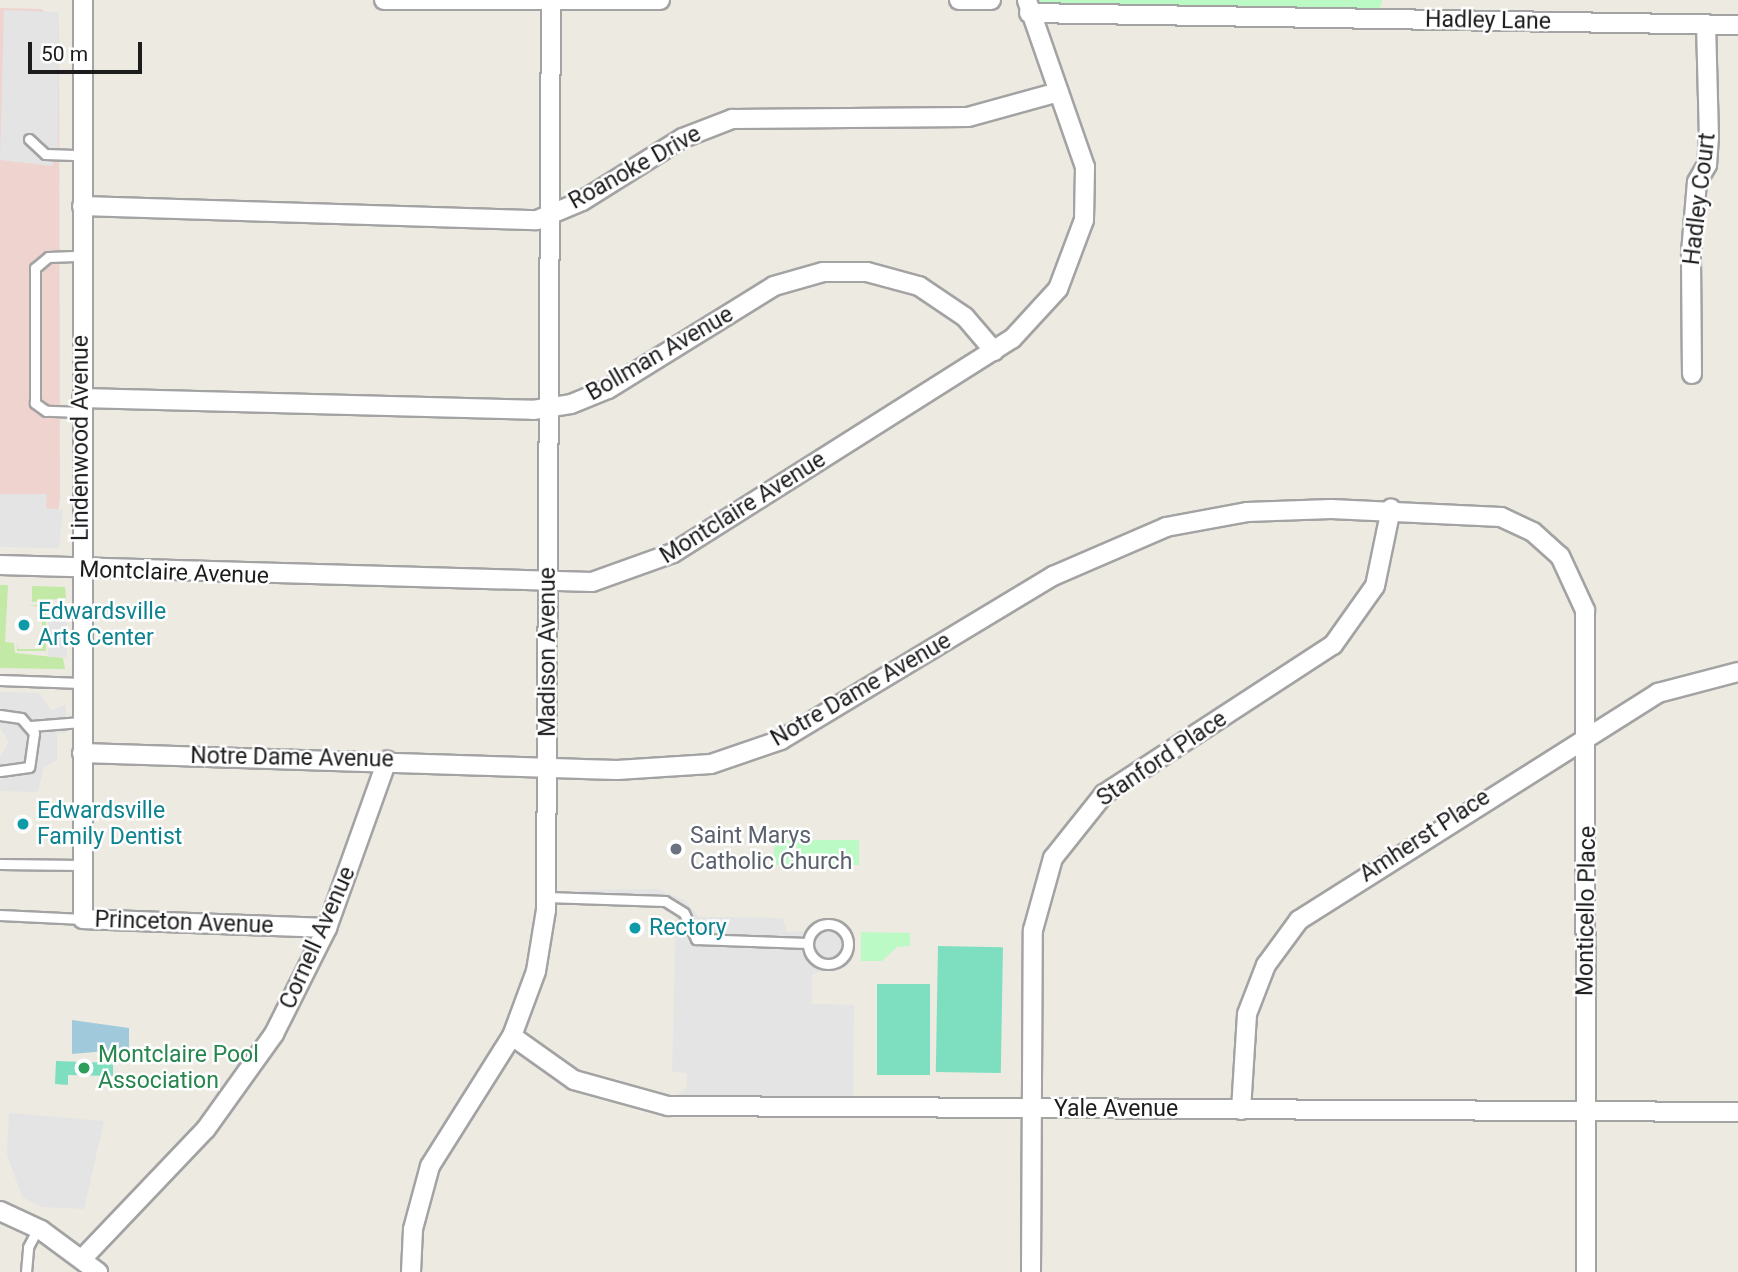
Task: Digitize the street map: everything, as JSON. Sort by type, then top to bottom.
[{"type":"street","name":"Lindenwood Avenue","points":[[83,0],[83,919]]},
{"type":"street","points":[[384,0],[660,0]]},
{"type":"street","points":[[959,0],[991,0]]},
{"type":"street","name":"Madison Avenue","points":[[411,1272],[413,1229],[430,1166],[512,1036],[536,971],[547,897],[551,1]]},
{"type":"street","name":"Hadley Lane","points":[[1028,7],[1738,25]]},
{"type":"street","name":"Montclaire Avenue","points":[[0,565],[549,583],[592,582],[673,554],[994,351],[1044,308],[1080,241],[1085,167],[1028,7]]},
{"type":"street","name":"Hadley Court","points":[[1692,374],[1691,253],[1697,182],[1707,165],[1709,138],[1706,24]]},
{"type":"street","name":"Roanoke Drive","points":[[82,206],[528,220],[550,214],[683,138],[732,119],[968,117],[1059,92]]},
{"type":"street","name":"Bollman Avenue","points":[[82,405],[550,407],[608,389],[775,286],[823,272],[867,272],[919,286],[965,317],[994,351]]},
{"type":"street","name":"Notre Dame Avenue","points":[[82,753],[547,766],[711,764],[781,740],[1053,576],[1166,527],[1247,512],[1391,509],[1501,517],[1534,532],[1560,556]]},
{"type":"street","name":"Stanford Place","points":[[1031,1272],[1033,930],[1042,885],[1066,835],[1104,794],[1332,645],[1375,586],[1391,509]]},
{"type":"street","name":"Monticello Place","points":[[1560,556],[1585,610],[1590,733],[1586,1272]]},
{"type":"street","name":"Amherst Place","points":[[1241,1110],[1247,1014],[1265,965],[1299,920],[1590,733],[1658,693],[1738,672]]},
{"type":"street","name":"Cornell Avenue","points":[[83,1258],[177,1163],[242,1082],[301,986],[327,928],[387,760]]},
{"type":"street","name":"Princeton Avenue","points":[[83,919],[327,928]]},
{"type":"street","name":"Yale Avenue","points":[[512,1036],[575,1080],[668,1106],[1738,1112]]},
{"type":"street","points":[[0,1211],[38,1228],[83,1258],[98,1272]]},
{"type":"lane","points":[[29,138],[45,154],[82,155]]},
{"type":"lane","points":[[82,256],[48,257],[35,268],[35,403],[46,411],[82,405]]},
{"type":"lane","points":[[0,680],[81,683]]},
{"type":"lane","points":[[0,715],[31,726],[81,722]]},
{"type":"lane","points":[[0,771],[32,764],[31,726]]},
{"type":"lane","points":[[0,864],[81,865]]},
{"type":"lane","points":[[547,897],[665,901],[684,913],[696,939],[807,943]]},
{"type":"lane","points":[[0,915],[83,919]]},
{"type":"lane","points":[[830,924],[846,934],[848,947],[836,963],[822,964],[807,943],[812,931],[830,924]]},
{"type":"lane","points":[[26,1272],[28,1247],[38,1228]]},
{"type":"shaded area","points":[[0,8],[41,9],[59,20],[60,497],[55,544],[0,543]]},
{"type":"shaded area","points":[[4,10],[59,12],[58,148],[52,166],[0,160]]},
{"type":"shaded area","points":[[0,494],[47,494],[46,508],[63,510],[59,548],[0,547]]},
{"type":"shaded area","points":[[48,605],[67,605],[67,657],[48,657]]},
{"type":"shaded area","points":[[0,692],[39,693],[51,710],[66,705],[66,733],[57,734],[57,760],[44,767],[38,792],[0,791],[0,757],[9,742],[0,728]]},
{"type":"shaded area","points":[[658,889],[686,901],[699,917],[783,918],[787,932],[805,931],[823,918],[844,924],[852,946],[847,966],[812,974],[812,1004],[854,1005],[853,1097],[677,1095],[687,1087],[687,1073],[672,1072],[676,916],[660,906],[579,903],[579,890]]},
{"type":"shaded area","points":[[9,1113],[104,1121],[84,1209],[41,1207],[22,1197],[7,1154]]},
{"type":"green space","points":[[1038,0],[1382,0],[1379,13],[1038,5]]},
{"type":"green space","points":[[0,585],[8,585],[5,642],[14,643],[15,653],[63,658],[65,669],[0,668]]},
{"type":"green space","points":[[32,586],[65,587],[66,598],[32,602]]},
{"type":"green space","points":[[28,605],[46,605],[46,651],[17,651],[17,643],[18,649],[42,649],[42,607]]},
{"type":"green space","points":[[774,840],[859,840],[859,865],[774,865]]},
{"type":"green space","points":[[861,932],[910,933],[910,946],[897,947],[882,961],[861,961]]},
{"type":"green space","points":[[938,946],[1003,947],[1001,1073],[936,1072]]},
{"type":"green space","points":[[877,984],[930,984],[930,1075],[877,1075]]},
{"type":"green space","name":"Montclaire Pool Association","points":[[56,1061],[113,1063],[113,1076],[68,1075],[68,1085],[55,1084]]},
{"type":"water","points":[[72,1020],[129,1028],[129,1049],[72,1054]]},
{"type":"place","name":"Edwardsville Arts Center","points":[[24,625]]},
{"type":"place","name":"Edwardsville Family Dentist","points":[[23,824]]},
{"type":"place","name":"Saint Marys Catholic Church","points":[[676,849]]},
{"type":"place","name":"Rectory","points":[[635,928]]},
{"type":"place","name":"Montclaire Pool Association","points":[[84,1068]]}]
